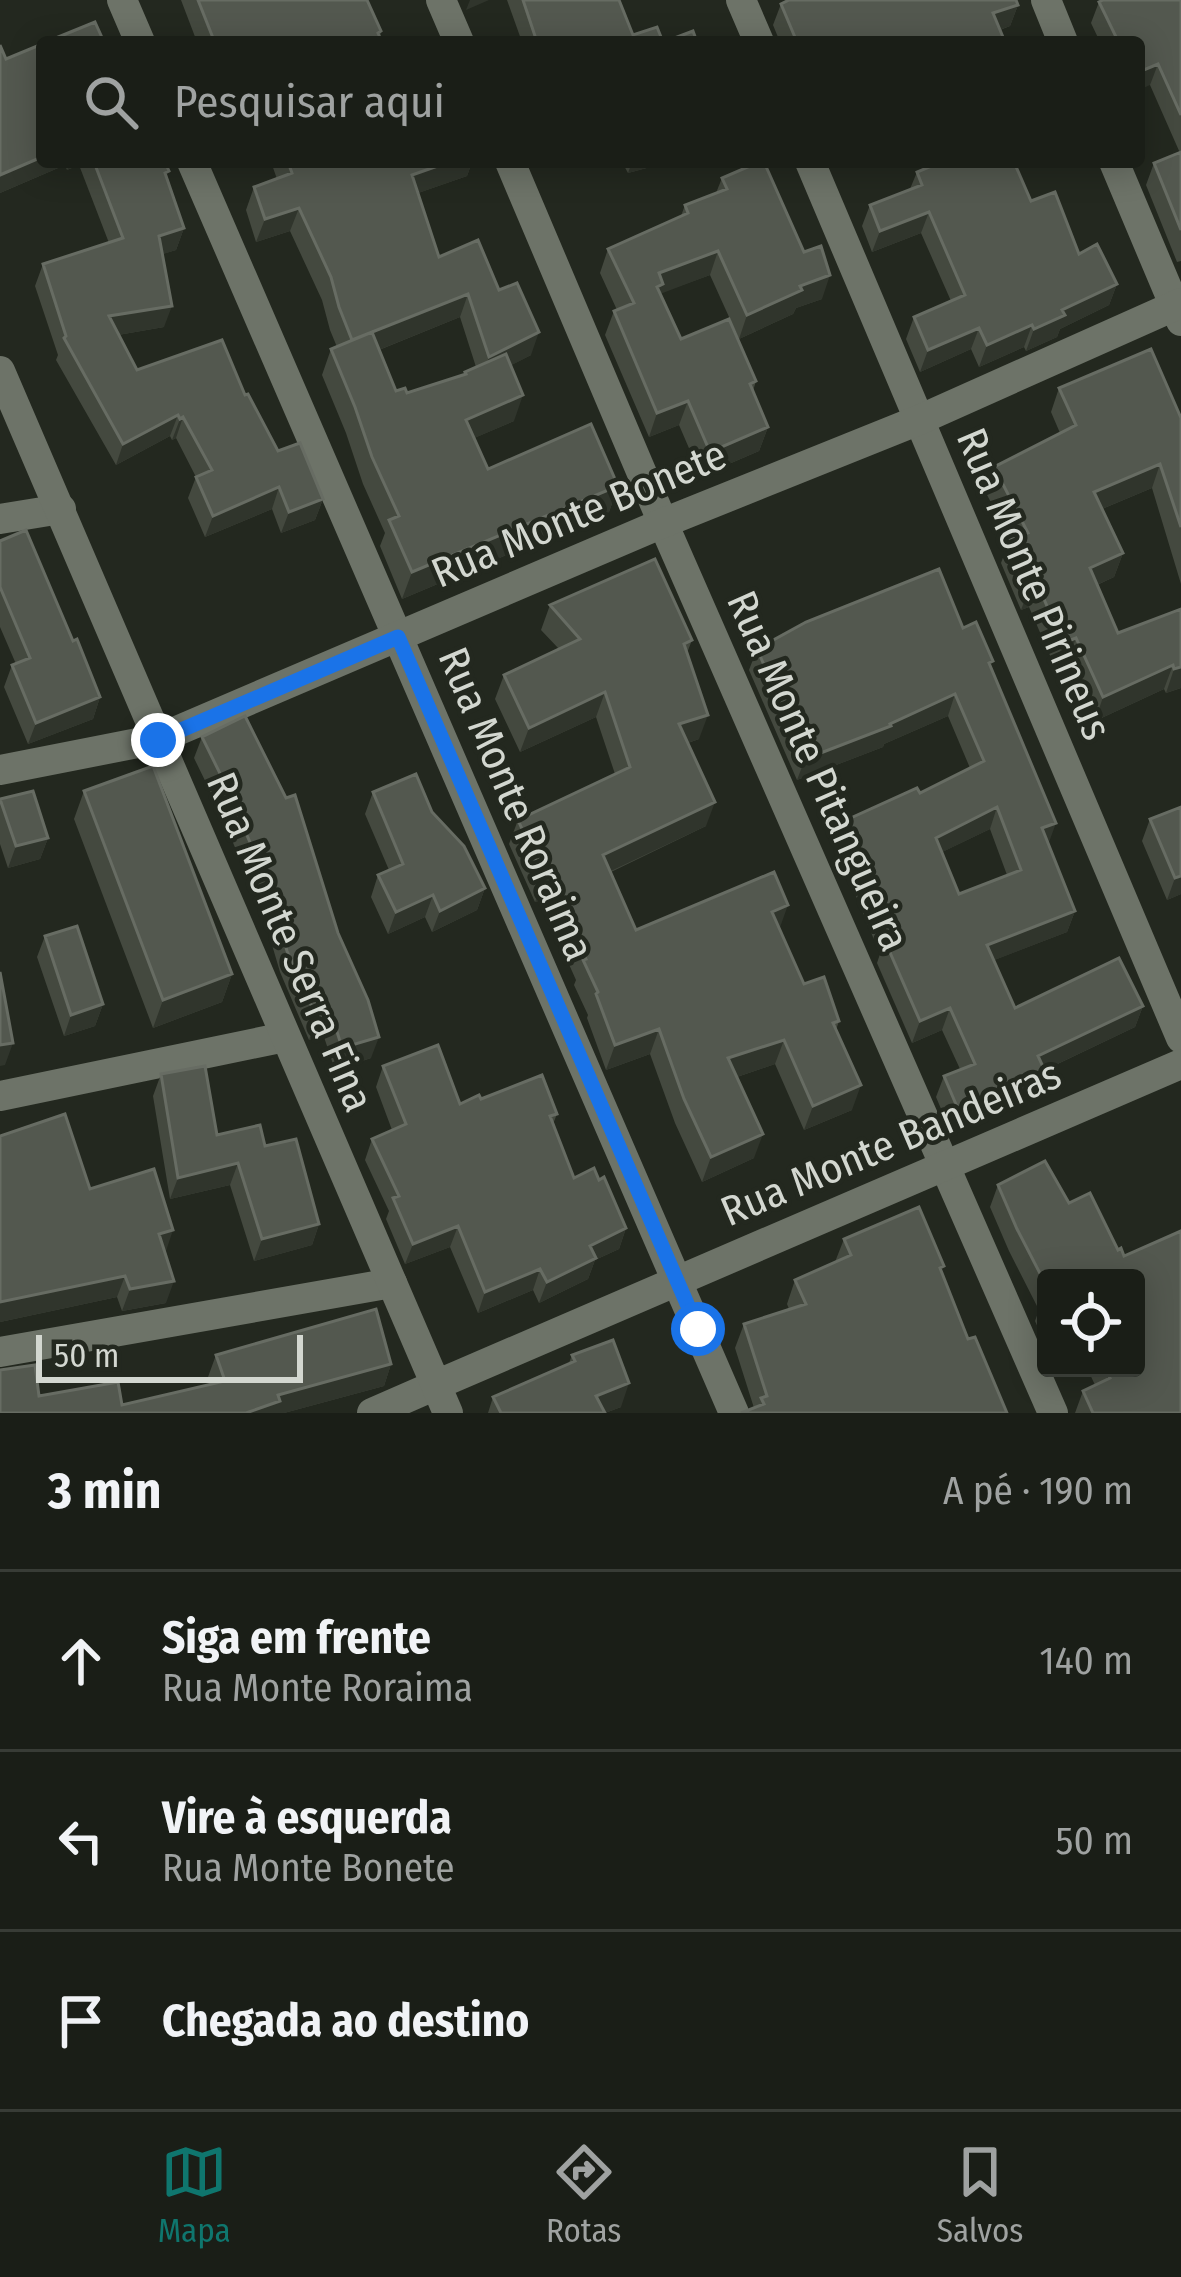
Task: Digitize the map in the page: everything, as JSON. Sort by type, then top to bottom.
[{"type":"street","points":[[122,0],[137,36]]},
{"type":"street","points":[[441,0],[456,36]]},
{"type":"street","points":[[741,0],[756,36]]},
{"type":"street","points":[[1046,0],[1061,36]]},
{"type":"street","name":"Rua Monte Roraima","points":[[195,168],[734,1413]]},
{"type":"street","name":"Rua Monte Pitangueira","points":[[513,168],[1053,1413]]},
{"type":"street","name":"Rua Monte Pirineus","points":[[813,168],[1181,1038]]},
{"type":"street","points":[[1117,168],[1179,310]]},
{"type":"street","name":"Rua Monte Bonete","points":[[0,770],[158,740],[663,523],[1179,310]]},
{"type":"street","name":"Rua Monte Serra Fina","points":[[0,370],[442,1399]]},
{"type":"street","points":[[0,520],[61,508]]},
{"type":"street","points":[[0,1096],[285,1037]]},
{"type":"street","name":"Rua Monte Bandeiras","points":[[372,1413],[442,1399],[677,1281],[1181,1064]]},
{"type":"street","points":[[0,1352],[392,1283]]},
{"type":"building","points":[[198,0],[367,0],[381,31],[379,36],[212,36]]},
{"type":"building","points":[[523,0],[619,0],[633,35],[657,27],[661,36],[535,36]]},
{"type":"building","points":[[789,0],[1016,0],[1018,5],[993,13],[1003,36],[794,36],[781,4]]},
{"type":"building","points":[[1181,0],[1181,115],[1158,64],[1145,69],[1145,36],[1116,36],[1099,2]]},
{"type":"building","points":[[95,22],[101,36],[61,36]]},
{"type":"building","points":[[0,45],[6,59],[36,46],[36,160],[0,175]]},
{"type":"building","points":[[1181,152],[1181,230],[1154,163]]},
{"type":"building","points":[[96,168],[168,168],[165,173],[184,228],[159,236],[172,306],[109,316],[137,370],[222,340],[245,395],[278,451],[300,443],[323,499],[289,512],[279,487],[213,516],[196,477],[212,470],[183,417],[178,415],[123,444],[64,338],[43,264],[123,238]]},
{"type":"building","points":[[290,168],[432,168],[412,175],[439,257],[478,240],[499,290],[517,283],[539,332],[489,357],[468,294],[352,340],[331,277],[299,208],[265,219],[254,187],[292,173]]},
{"type":"building","points":[[745,168],[767,168],[804,252],[821,246],[830,275],[747,315],[718,251],[659,273],[663,284],[657,287],[681,339],[729,319],[756,381],[750,384],[768,427],[710,452],[688,401],[657,413],[614,311],[634,303],[608,249],[688,213],[685,205],[727,189],[722,178]]},
{"type":"building","points":[[927,168],[1017,168],[1031,201],[1055,192],[1079,254],[1097,244],[1117,284],[1034,329],[1032,325],[987,345],[979,328],[928,350],[914,317],[965,295],[929,212],[880,231],[870,205],[922,185],[917,172]]},
{"type":"building","points":[[372,332],[396,391],[405,388],[407,393],[466,374],[506,354],[523,395],[466,420],[488,469],[591,424],[618,486],[412,572],[389,520],[399,516],[331,349]]},
{"type":"building","points":[[1151,349],[1181,418],[1181,527],[1160,464],[1094,492],[1123,553],[1090,568],[1118,633],[1181,609],[1181,667],[1174,669],[1173,665],[1103,697],[1076,638],[1063,643],[1037,583],[1030,586],[1010,539],[1028,533],[994,467],[1076,425],[1059,388]]},
{"type":"building","points":[[26,530],[100,697],[36,723],[12,665],[30,658],[0,587],[0,541]]},
{"type":"building","points":[[655,559],[692,640],[684,644],[708,715],[679,724],[715,802],[603,855],[636,930],[774,872],[788,905],[772,912],[804,984],[824,977],[839,1021],[833,1023],[861,1085],[813,1106],[784,1040],[728,1058],[763,1134],[711,1157],[659,1029],[615,1045],[586,959],[518,820],[630,767],[605,692],[529,728],[504,675],[580,639],[550,605]]},
{"type":"building","points":[[939,569],[963,628],[976,622],[993,661],[989,663],[1056,823],[1042,828],[1075,911],[987,945],[1015,1008],[1119,958],[1143,1006],[1038,1056],[1045,1071],[958,1109],[944,1076],[975,1064],[950,1008],[920,1021],[842,822],[917,788],[920,793],[984,761],[955,694],[891,726],[805,759],[757,649],[806,622]],"holes":[[[997,807],[1021,870],[959,894],[936,838]]]},
{"type":"building","points":[[245,716],[286,798],[295,795],[338,933],[379,1037],[342,1048],[331,1012],[317,1018],[287,951],[260,855],[256,856],[202,737]]},
{"type":"building","points":[[153,766],[232,974],[163,1000],[84,791]]},
{"type":"building","points":[[416,774],[432,812],[464,846],[485,888],[440,911],[433,895],[396,912],[378,875],[403,864],[373,792]]},
{"type":"building","points":[[33,791],[48,838],[16,846],[0,799]]},
{"type":"building","points":[[1181,807],[1181,876],[1175,878],[1150,819]]},
{"type":"building","points":[[77,926],[103,1004],[71,1015],[45,936]]},
{"type":"building","points":[[0,972],[13,1043],[0,1045]]},
{"type":"building","points":[[438,1045],[460,1104],[542,1075],[557,1114],[550,1116],[574,1178],[594,1168],[599,1180],[604,1177],[626,1228],[590,1246],[596,1258],[547,1282],[540,1269],[485,1292],[458,1226],[413,1244],[393,1198],[399,1196],[372,1139],[406,1124],[383,1066]]},
{"type":"building","points":[[205,1066],[217,1135],[260,1125],[265,1146],[296,1139],[319,1224],[262,1239],[238,1163],[178,1178],[161,1074]]},
{"type":"building","points":[[65,1114],[90,1189],[154,1169],[173,1230],[159,1234],[174,1281],[130,1289],[125,1276],[0,1302],[0,1136]]},
{"type":"building","points":[[1045,1161],[1069,1203],[1090,1193],[1124,1256],[1181,1231],[1181,1413],[1093,1413],[1083,1391],[1110,1377],[1145,1377],[1145,1269],[1038,1269],[998,1185]]},
{"type":"building","points":[[919,1207],[968,1339],[975,1337],[1007,1413],[741,1413],[764,1404],[761,1398],[767,1396],[744,1324],[806,1304],[795,1280],[851,1255],[844,1239]]},
{"type":"building","points":[[376,1309],[391,1364],[278,1395],[280,1401],[246,1413],[0,1413],[0,1370],[35,1365],[39,1396],[118,1382],[122,1405],[225,1381],[216,1355]]},
{"type":"building","points":[[613,1340],[629,1383],[596,1396],[605,1413],[501,1413],[493,1397],[575,1361],[572,1355]]},
{"type":"route","points":[[158,740],[398,637],[698,1329]]}]
